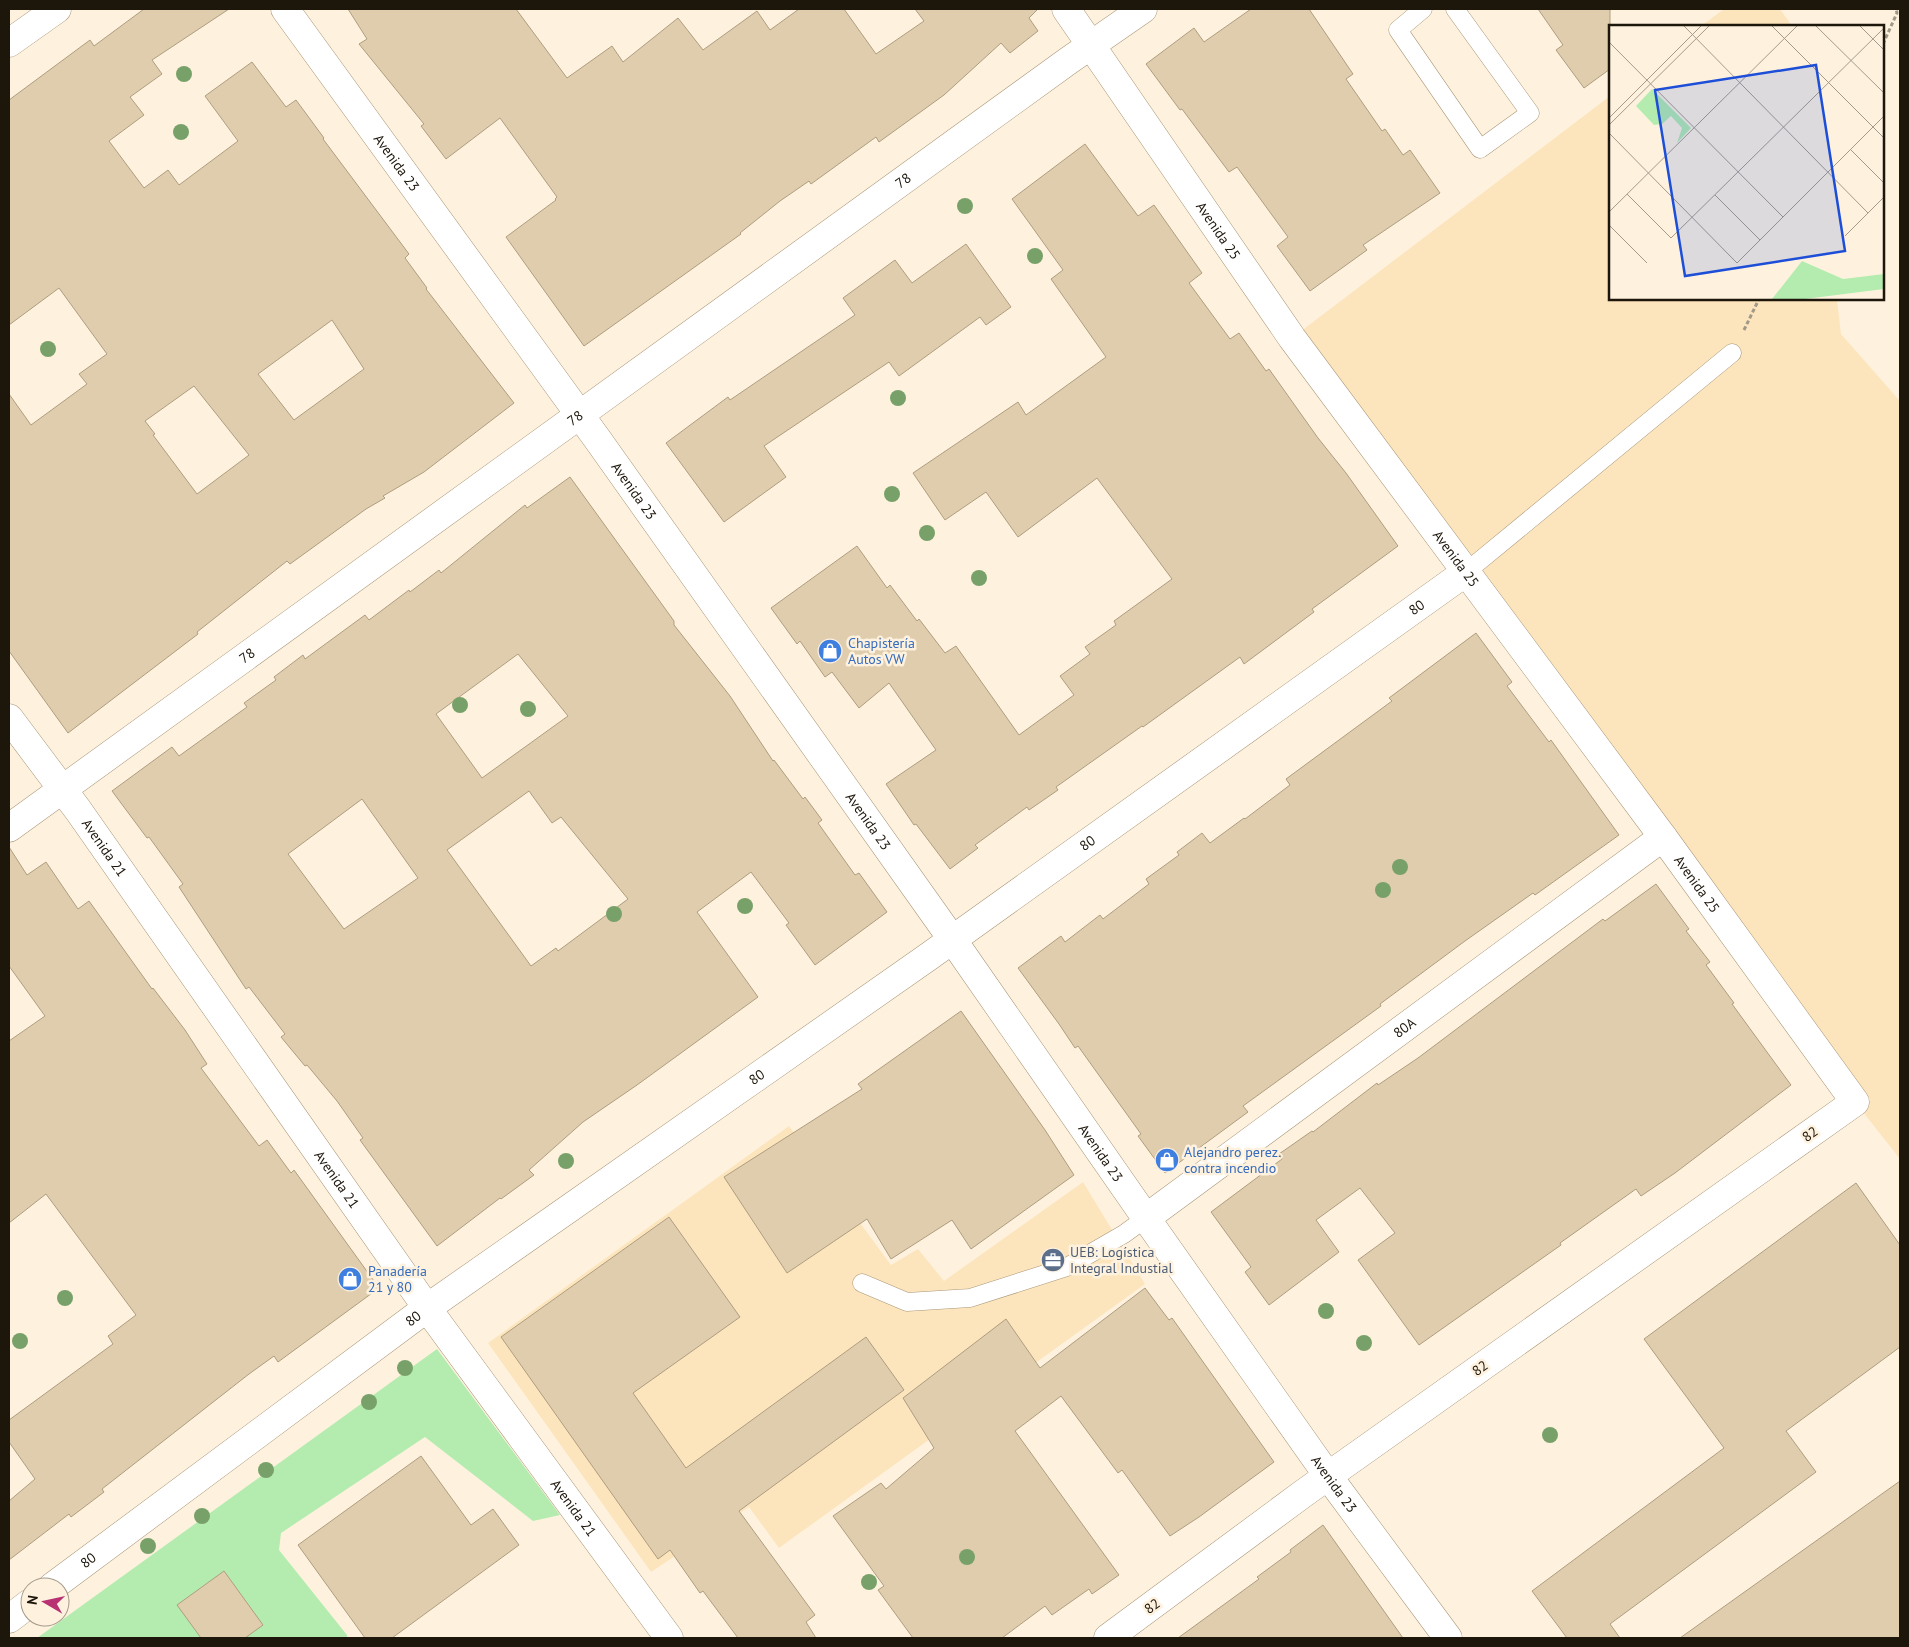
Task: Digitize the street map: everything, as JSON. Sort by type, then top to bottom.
[{"type":"street","points":[[9,43],[57,9]]},
{"type":"street","name":"Avenida 23","points":[[285,9],[579,415],[952,939],[1328,1476],[1448,1638]]},
{"type":"street","name":"Avenida 25","points":[[1066,9],[1292,338],[1663,837],[1855,1102]]},
{"type":"street","name":"78","points":[[9,828],[1143,9]]},
{"type":"street","name":"80","points":[[65,1577],[427,1308],[952,939],[1466,572]]},
{"type":"street","name":"Avenida 21","points":[[9,718],[63,790],[427,1308],[669,1638]]},
{"type":"street","name":"80A","points":[[1146,1218],[1663,837]]},
{"type":"street","name":"82","points":[[1108,1638],[1328,1476],[1855,1102]]},
{"type":"street","points":[[9,1619],[20,1611]]},
{"type":"lane","points":[[1423,9],[1398,30],[1480,149],[1530,113],[1455,9]]},
{"type":"lane","points":[[1466,572],[1732,353]]},
{"type":"lane","points":[[862,1283],[907,1302],[970,1298],[1067,1267],[1124,1234],[1146,1218]]},
{"type":"path","points":[[1884,42],[1897,14],[1896,9]]},
{"type":"shaded area","points":[[1724,9],[1780,9],[1791,25],[1702,25]]},
{"type":"shaded area","points":[[1609,97],[1609,300],[1837,300],[1841,334],[1900,401],[1900,1159],[1855,1102],[1292,338]]},
{"type":"shaded area","points":[[789,1126],[891,1265],[918,1249],[944,1281],[1083,1182],[1145,1284],[779,1548],[749,1507],[651,1572],[488,1343]]},
{"type":"green space","points":[[437,1349],[560,1515],[533,1521],[425,1437],[281,1533],[279,1550],[347,1635],[347,1638],[37,1638],[52,1627],[70,1627],[70,1614]]},
{"type":"building","points":[[144,9],[229,9],[152,60],[162,74],[130,97],[144,115],[109,141],[144,188],[168,170],[179,185],[238,141],[205,96],[252,62],[286,107],[296,100],[409,254],[405,258],[426,289],[514,403],[424,472],[383,496],[385,498],[366,509],[290,564],[287,561],[197,632],[198,634],[68,733],[9,651],[9,394],[31,425],[87,384],[79,374],[107,354],[59,288],[9,325],[9,100],[90,40],[94,46]],"holes":[[[332,320],[364,369],[294,420],[258,374]],[[194,386],[249,455],[197,494],[153,435],[155,434],[145,421]]]},
{"type":"building","points":[[348,9],[516,9],[567,78],[612,46],[623,62],[678,18],[703,50],[757,11],[770,30],[799,9],[844,9],[876,54],[924,21],[915,9],[1038,9],[1029,18],[1038,31],[1010,53],[1001,43],[944,95],[879,142],[876,137],[811,184],[809,181],[780,201],[741,234],[584,346],[506,237],[556,200],[557,197],[500,118],[446,159],[421,126],[424,124],[359,44],[367,39]]},
{"type":"building","points":[[1251,9],[1309,9],[1353,74],[1346,79],[1382,131],[1385,129],[1403,155],[1410,150],[1440,193],[1363,245],[1367,250],[1310,291],[1277,246],[1288,237],[1237,167],[1229,172],[1146,64],[1194,28],[1204,42]]},
{"type":"building","points":[[1538,9],[1610,9],[1609,70],[1584,88],[1556,50],[1563,45]]},
{"type":"building","points":[[1085,144],[1138,216],[1154,205],[1202,273],[1189,283],[1230,339],[1239,333],[1266,371],[1269,369],[1398,546],[1312,609],[1314,612],[1244,664],[1240,657],[1056,787],[1058,790],[1029,810],[1027,807],[975,845],[978,848],[950,869],[916,824],[914,825],[886,784],[936,750],[889,683],[859,708],[832,672],[825,677],[800,641],[797,644],[771,608],[857,546],[887,588],[890,585],[917,621],[919,619],[945,653],[956,646],[1019,735],[1074,695],[1060,676],[1090,654],[1085,647],[1116,625],[1114,621],[1172,579],[1097,478],[1018,537],[986,492],[945,520],[913,473],[1018,402],[1026,415],[1106,357],[1051,279],[1063,270],[1012,199]]},
{"type":"building","points":[[966,244],[1011,307],[986,325],[980,317],[899,376],[889,362],[764,446],[786,477],[724,522],[666,443],[728,397],[730,400],[855,315],[843,298],[895,260],[912,283]]},
{"type":"building","points":[[570,477],[674,621],[674,625],[730,696],[773,761],[803,799],[805,797],[822,820],[818,823],[855,875],[859,873],[887,912],[815,965],[786,925],[789,923],[751,872],[697,912],[758,997],[583,1122],[529,1170],[534,1175],[500,1198],[437,1246],[360,1140],[363,1138],[337,1101],[281,1037],[285,1034],[249,987],[246,989],[179,887],[183,884],[112,791],[172,747],[179,756],[247,707],[244,703],[276,680],[274,677],[303,655],[305,659],[365,615],[369,620],[439,570],[441,573],[525,505],[527,508]],"holes":[[[518,654],[568,716],[482,778],[436,714]],[[529,791],[552,823],[561,817],[628,899],[558,951],[556,948],[531,966],[447,850]],[[362,799],[418,878],[344,929],[288,854]]]},
{"type":"building","points":[[1476,633],[1512,682],[1507,686],[1549,742],[1551,740],[1619,835],[1535,895],[1533,893],[1465,941],[1380,1004],[1381,1006],[1243,1106],[1248,1112],[1165,1173],[1138,1136],[1141,1134],[1078,1046],[1075,1048],[1018,968],[1061,936],[1065,942],[1100,915],[1103,919],[1149,884],[1146,879],[1179,855],[1177,852],[1202,833],[1210,843],[1245,819],[1290,785],[1286,779],[1392,701],[1389,698]]},
{"type":"building","points":[[9,847],[27,875],[46,862],[78,909],[89,901],[152,989],[185,1030],[207,1064],[201,1068],[259,1146],[267,1140],[291,1173],[294,1170],[379,1288],[278,1362],[274,1356],[249,1374],[102,1489],[104,1492],[71,1517],[69,1514],[9,1560],[9,1501],[35,1479],[9,1442],[9,1420],[113,1344],[108,1336],[136,1315],[46,1194],[9,1223],[9,1041],[45,1016],[9,966]]},
{"type":"building","points":[[1656,884],[1689,929],[1686,931],[1710,962],[1706,965],[1734,1003],[1732,1004],[1791,1085],[1675,1173],[1641,1196],[1636,1189],[1560,1243],[1561,1245],[1419,1345],[1358,1260],[1395,1233],[1360,1188],[1316,1220],[1339,1252],[1269,1305],[1245,1272],[1251,1267],[1211,1212],[1282,1159],[1279,1154],[1313,1132],[1377,1083],[1378,1085],[1418,1058],[1603,919],[1605,921]]},
{"type":"building","points":[[961,1011],[1045,1130],[1074,1175],[971,1249],[952,1220],[891,1259],[867,1219],[787,1273],[724,1177],[862,1089],[858,1084]]},
{"type":"building","points":[[1856,1183],[1900,1245],[1900,1347],[1786,1431],[1816,1472],[1610,1624],[1620,1638],[1567,1638],[1532,1591],[1724,1448],[1644,1339]]},
{"type":"building","points":[[669,1217],[740,1317],[633,1393],[686,1468],[866,1337],[904,1390],[739,1511],[815,1615],[806,1622],[816,1638],[738,1638],[703,1591],[700,1593],[670,1550],[658,1559],[501,1337]]},
{"type":"building","points":[[1145,1288],[1169,1320],[1172,1318],[1274,1462],[1170,1536],[1122,1470],[1118,1473],[1061,1396],[1015,1431],[1119,1575],[1092,1594],[1089,1589],[1052,1615],[1045,1606],[1002,1638],[913,1638],[878,1590],[884,1586],[833,1516],[881,1483],[886,1489],[934,1448],[903,1398],[1006,1319],[1040,1368]]},
{"type":"building","points":[[421,1456],[471,1525],[493,1509],[519,1545],[392,1638],[365,1638],[298,1545]]},
{"type":"building","points":[[1900,1481],[1900,1638],[1680,1638]]},
{"type":"building","points":[[1323,1525],[1403,1638],[1178,1638],[1259,1579],[1257,1577]]},
{"type":"building","points":[[224,1571],[263,1625],[245,1638],[201,1638],[177,1605]]},
{"type":"place","name":"Chapistería Autos VW","points":[[830,651]]},
{"type":"place","name":"Alejandro perez. contra incendio","points":[[1167,1160]]},
{"type":"place","name":"UEB: Logística Integral Industial","points":[[1053,1260]]},
{"type":"place","name":"Panadería 21 y 80","points":[[350,1279]]}]
